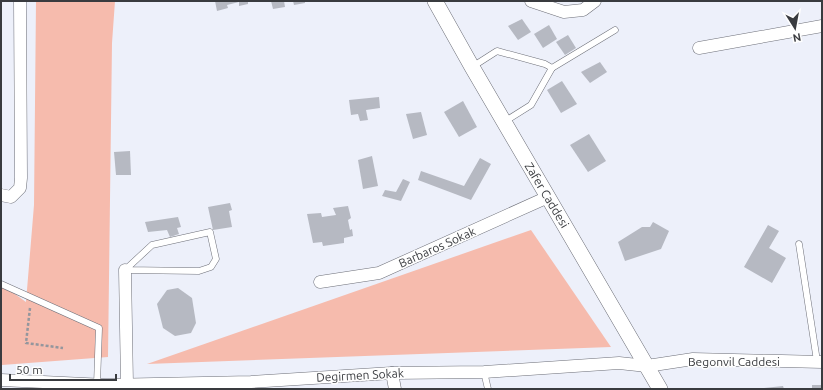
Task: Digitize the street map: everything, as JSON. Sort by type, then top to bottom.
[{"type":"street","points":[[1,195],[11,197],[20,188],[22,178],[20,1]]},
{"type":"street","name":"Zafer Caddesi","points":[[435,1],[660,389]]},
{"type":"street","points":[[531,1],[564,12],[583,10],[595,1]]},
{"type":"street","points":[[699,48],[822,26]]},
{"type":"street","name":"Barbaros Sokak","points":[[320,282],[379,272],[548,197]]},
{"type":"street","points":[[125,270],[126,384]]},
{"type":"street","name":"Begonvil Caddesi","points":[[647,366],[693,359],[819,362]]},
{"type":"street","name":"Degirmen Sokak","points":[[1,380],[103,386],[126,384],[250,382],[392,373],[484,372],[619,364],[647,366]]},
{"type":"street","points":[[392,373],[395,389]]},
{"type":"lane","points":[[504,122],[531,105],[552,68],[614,30]]},
{"type":"lane","points":[[472,67],[497,51],[545,64],[552,68]]},
{"type":"lane","points":[[210,232],[216,259],[211,267],[199,271],[125,270],[152,245],[210,232]]},
{"type":"lane","points":[[799,244],[819,362]]},
{"type":"lane","points":[[1,284],[99,328],[103,386]]},
{"type":"lane","points":[[484,372],[488,389]]},
{"type":"path","points":[[31,298],[26,343],[63,348]]},
{"type":"shaded area","points":[[36,1],[115,1],[112,43],[108,357],[1,365],[1,284],[26,302],[34,205]]},
{"type":"shaded area","points":[[531,230],[611,347],[147,364]]},
{"type":"building","points":[[215,1],[248,1],[248,4],[239,6],[239,2],[227,5],[228,8],[217,11]]},
{"type":"building","points":[[271,1],[284,1],[285,7],[273,9]]},
{"type":"building","points":[[293,1],[305,1],[305,3],[294,5]]},
{"type":"building","points":[[522,19],[531,32],[518,40],[508,26]]},
{"type":"building","points":[[549,25],[557,39],[543,48],[534,34]]},
{"type":"building","points":[[568,35],[576,48],[565,55],[556,42]]},
{"type":"building","points":[[600,62],[607,72],[590,83],[581,72]]},
{"type":"building","points":[[562,81],[577,104],[561,113],[547,90]]},
{"type":"building","points":[[379,97],[380,108],[366,110],[368,120],[360,121],[358,114],[351,115],[349,100]]},
{"type":"building","points":[[463,101],[477,127],[459,137],[444,112]]},
{"type":"building","points":[[421,112],[427,135],[413,139],[406,114]]},
{"type":"building","points":[[589,134],[606,161],[588,172],[570,145]]},
{"type":"building","points":[[130,151],[131,175],[116,175],[114,152]]},
{"type":"building","points":[[372,156],[378,186],[363,189],[358,160]]},
{"type":"building","points":[[480,158],[491,164],[471,200],[418,180],[421,171],[464,186]]},
{"type":"building","points":[[403,179],[410,182],[401,201],[382,196],[385,190],[396,192]]},
{"type":"building","points":[[230,203],[232,210],[229,211],[232,227],[213,230],[208,207]]},
{"type":"building","points":[[348,206],[351,218],[348,220],[353,236],[344,238],[344,243],[323,246],[322,242],[313,243],[307,214],[321,213],[322,217],[336,215],[333,208]]},
{"type":"building","points":[[178,217],[181,227],[177,228],[179,234],[170,237],[167,230],[148,232],[145,222]]},
{"type":"building","points":[[653,222],[669,231],[661,249],[625,261],[618,242],[642,227],[650,227]]},
{"type":"building","points":[[768,225],[779,231],[769,248],[786,258],[772,283],[744,267]]},
{"type":"building","points":[[178,288],[192,298],[196,323],[191,333],[175,336],[163,328],[157,304],[167,290]]},
{"type":"building","points":[[812,385],[822,385],[822,389],[812,389]]},
{"type":"building","points":[[783,386],[784,389],[764,389],[764,388]]}]
